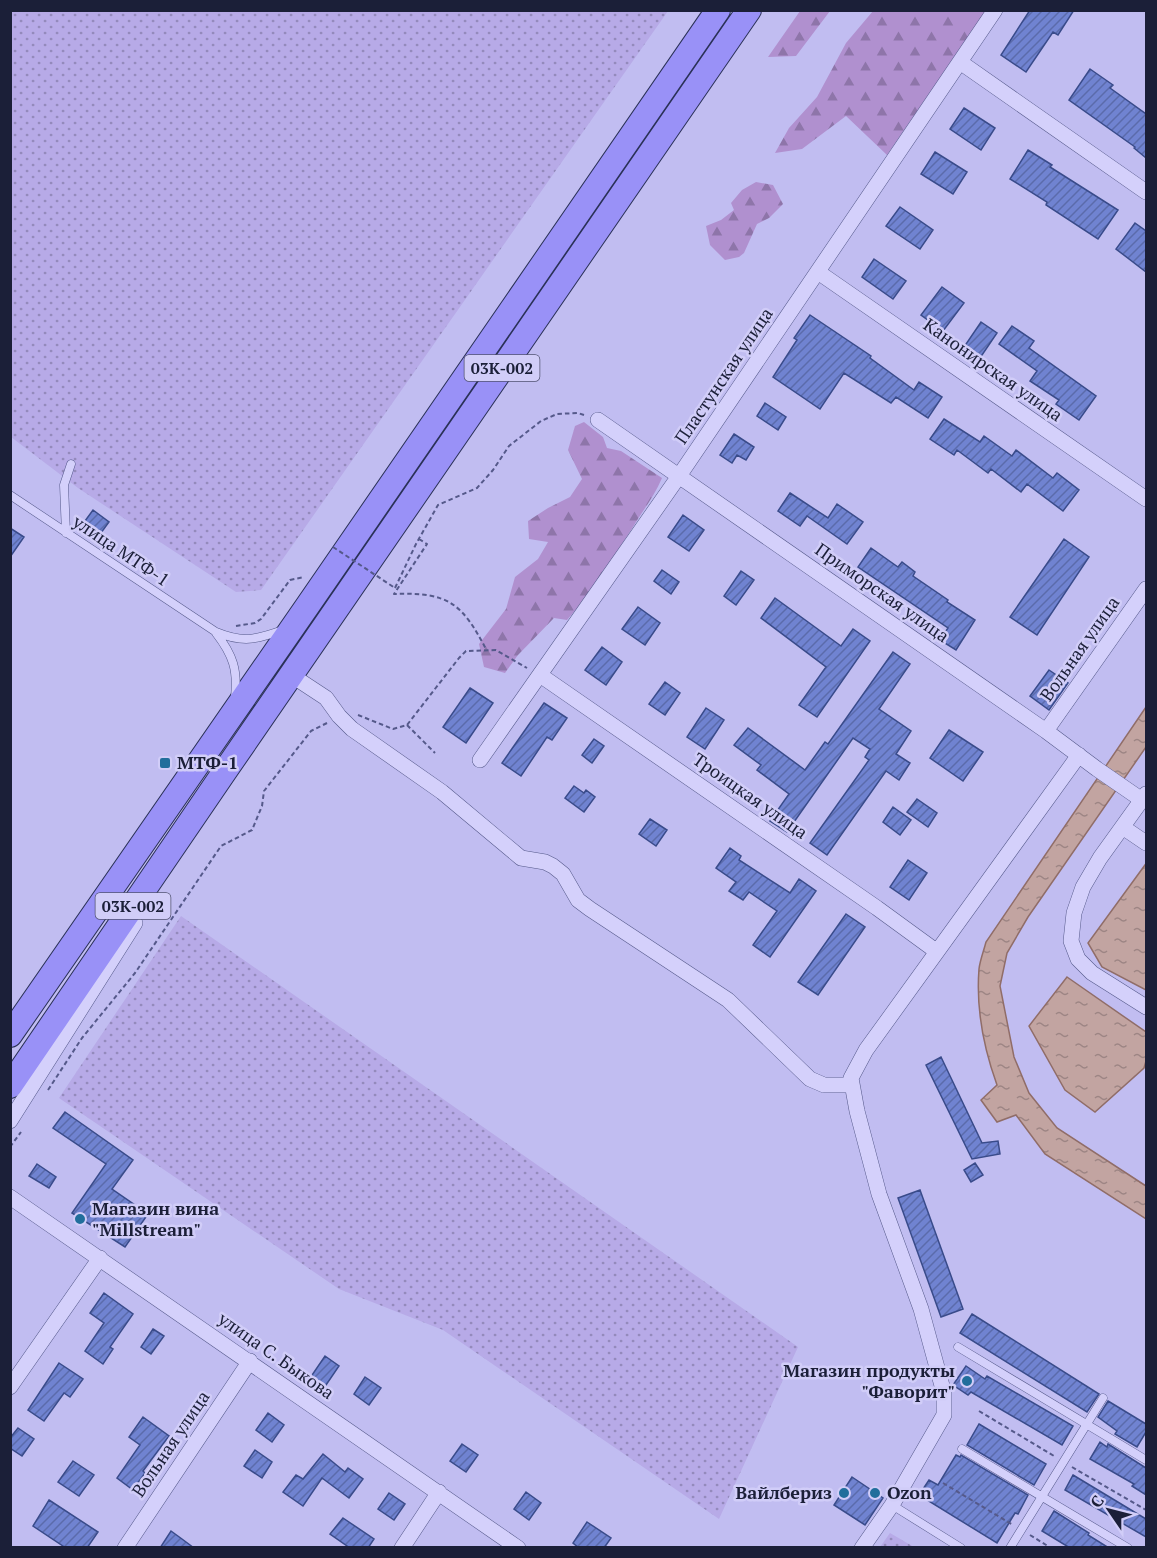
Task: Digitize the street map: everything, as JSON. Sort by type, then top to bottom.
[{"type":"main road","name":"03К-002","points":[[10,1035],[520,301],[718,10]]},
{"type":"main road","name":"03К-002","points":[[10,1086],[749,10]]},
{"type":"street","name":"Пластунская улица","points":[[480,760],[679,477],[996,10]]},
{"type":"street","points":[[960,62],[1146,192]]},
{"type":"street","name":"Канонирская улица","points":[[818,272],[1146,499]]},
{"type":"street","name":"Приморская улица","points":[[598,420],[1046,730],[1123,787],[1144,797]]},
{"type":"street","name":"Вольная улица","points":[[1046,730],[1146,589]]},
{"type":"street","points":[[291,675],[326,698],[352,729],[442,792],[520,858],[545,862],[553,866],[563,874],[578,900],[728,1000],[810,1079],[824,1085],[852,1085]]},
{"type":"street","name":"Троицкая улица","points":[[540,675],[868,901],[936,951]]},
{"type":"street","points":[[862,1548],[892,1505],[944,1415],[944,1393],[921,1309],[879,1194],[851,1078],[866,1050],[1079,755]]},
{"type":"street","points":[[1144,797],[1124,828],[1100,858],[1083,887],[1074,913],[1071,941],[1078,959],[1092,973],[1146,1007]]},
{"type":"street","points":[[1124,828],[1146,843]]},
{"type":"street","points":[[17,1125],[163,878],[173,847]]},
{"type":"street","name":"улица С. Быкова","points":[[10,1197],[518,1548]]},
{"type":"street","points":[[10,1387],[100,1258]]},
{"type":"street","name":"Вольная улица","points":[[126,1547],[249,1361]]},
{"type":"street","points":[[402,1548],[439,1492]]},
{"type":"lane","points":[[66,532],[64,485],[71,464]]},
{"type":"lane","name":"улица МТФ-1","points":[[10,495],[216,632],[234,639],[246,640],[292,627]]},
{"type":"lane","name":"улица МТФ-1","points":[[216,632],[227,647],[234,663],[236,684],[233,713]]},
{"type":"lane","points":[[958,1347],[1146,1460]]},
{"type":"lane","points":[[1010,1548],[1104,1398]]},
{"type":"lane","points":[[962,1449],[1128,1548]]},
{"type":"lane","points":[[892,1505],[961,1548]]},
{"type":"path","points":[[333,547],[395,588],[438,505],[477,488],[493,470],[509,446],[541,421],[557,414],[578,413],[598,420]]},
{"type":"path","points":[[419,539],[427,544],[394,594],[429,595],[445,600],[463,611],[473,623],[487,651]]},
{"type":"path","points":[[231,625],[255,624],[267,614],[290,580],[302,579]]},
{"type":"path","points":[[47,1091],[82,1038],[135,973],[222,846],[252,830],[262,806],[264,790],[311,731],[339,716],[359,714],[393,729],[407,725],[466,651],[496,650],[540,675]]},
{"type":"path","points":[[407,725],[435,753]]},
{"type":"path","points":[[10,1147],[17,1125]]},
{"type":"path","points":[[943,1483],[1051,1548]]},
{"type":"shaded area","points":[[10,11],[668,11],[261,590],[236,592],[78,488],[11,437]]},
{"type":"shaded area","points":[[181,916],[798,1347],[719,1519],[443,1330],[339,1289],[59,1098]]},
{"type":"shaded area","points":[[890,1533],[914,1547],[880,1547]]},
{"type":"green space","points":[[800,11],[830,11],[796,56],[768,57]]},
{"type":"green space","points":[[873,11],[986,11],[887,155],[846,116],[802,149],[775,153],[789,128],[817,97],[846,43]]},
{"type":"green space","points":[[756,182],[773,185],[783,204],[769,218],[757,224],[744,253],[739,257],[725,260],[710,245],[706,226],[721,220],[734,210],[731,203],[742,190]]},
{"type":"green space","points":[[584,422],[603,437],[607,448],[621,451],[662,478],[602,575],[567,620],[554,618],[518,655],[505,673],[484,667],[479,644],[506,609],[515,577],[538,559],[548,542],[529,539],[528,521],[570,497],[582,479],[568,450],[575,426]]},
{"type":"water","points":[[1146,707],[1146,747],[1028,917],[1007,953],[1000,986],[1014,1057],[1029,1093],[1057,1128],[1146,1186],[1146,1219],[1045,1154],[1016,1115],[997,1122],[981,1100],[997,1085],[982,1028],[978,983],[986,942]]},
{"type":"water","points":[[1145,865],[1146,990],[1102,967],[1088,943]]},
{"type":"water","points":[[1067,977],[1146,1032],[1144,1068],[1095,1112],[1065,1090],[1029,1026]]},
{"type":"building","points":[[1030,10],[1074,10],[1058,35],[1053,32],[1026,72],[1001,55]]},
{"type":"building","points":[[1090,69],[1113,85],[1110,88],[1146,114],[1146,158],[1135,147],[1069,100]]},
{"type":"building","points":[[964,108],[995,128],[981,150],[950,129]]},
{"type":"building","points":[[1028,150],[1052,165],[1050,167],[1118,210],[1098,239],[1046,205],[1047,202],[1010,179]]},
{"type":"building","points":[[935,152],[967,172],[953,194],[921,174]]},
{"type":"building","points":[[900,207],[933,230],[920,249],[886,226]]},
{"type":"building","points":[[1135,223],[1146,231],[1146,272],[1116,249]]},
{"type":"building","points":[[874,259],[906,281],[893,299],[862,277]]},
{"type":"building","points":[[942,287],[964,303],[943,331],[921,315]]},
{"type":"building","points":[[810,315],[871,356],[870,358],[914,390],[919,382],[942,397],[928,418],[896,397],[891,403],[844,373],[820,409],[773,377],[797,340],[794,338]]},
{"type":"building","points":[[981,322],[997,333],[980,358],[964,347]]},
{"type":"building","points":[[1012,326],[1034,341],[1029,348],[1096,396],[1079,420],[1056,404],[1059,400],[1030,381],[1037,371],[999,344]]},
{"type":"building","points":[[765,403],[786,417],[778,430],[757,416]]},
{"type":"building","points":[[944,419],[980,442],[984,436],[1012,456],[1016,450],[1053,478],[1057,473],[1079,490],[1063,511],[1027,484],[1021,492],[991,469],[988,473],[957,450],[954,455],[930,439]]},
{"type":"building","points":[[734,434],[754,447],[746,460],[737,455],[732,463],[720,455]]},
{"type":"building","points":[[790,493],[828,518],[837,504],[863,522],[847,544],[807,516],[800,526],[778,511]]},
{"type":"building","points":[[93,510],[109,522],[98,537],[82,525]]},
{"type":"building","points":[[683,515],[704,530],[689,551],[668,537]]},
{"type":"building","points":[[10,528],[24,537],[10,557]]},
{"type":"building","points":[[1064,539],[1089,557],[1037,635],[1010,617]]},
{"type":"building","points":[[871,548],[898,567],[902,562],[915,572],[913,576],[975,620],[956,650],[940,640],[948,628],[858,567]]},
{"type":"building","points":[[662,570],[679,582],[671,594],[654,581]]},
{"type":"building","points":[[741,571],[754,580],[736,605],[724,596]]},
{"type":"building","points":[[775,598],[841,646],[853,629],[870,641],[817,717],[799,705],[826,667],[761,618]]},
{"type":"building","points":[[638,607],[660,623],[645,645],[622,629]]},
{"type":"building","points":[[602,647],[622,662],[606,685],[585,670]]},
{"type":"building","points":[[893,652],[910,664],[879,709],[911,731],[896,754],[910,763],[899,780],[886,771],[827,855],[810,843],[869,760],[865,757],[870,749],[853,738],[787,832],[770,821],[789,794],[757,770],[761,765],[734,745],[748,728],[805,770],[825,742],[828,744]]},
{"type":"building","points":[[1049,670],[1068,683],[1049,710],[1030,696]]},
{"type":"building","points":[[665,682],[680,693],[665,715],[649,704]]},
{"type":"building","points":[[470,688],[493,703],[466,743],[443,727]]},
{"type":"building","points":[[544,703],[567,718],[552,740],[547,737],[521,776],[502,763]]},
{"type":"building","points":[[706,708],[724,720],[705,749],[687,737]]},
{"type":"building","points":[[949,730],[983,752],[963,781],[930,758]]},
{"type":"building","points":[[594,739],[604,746],[592,763],[582,755]]},
{"type":"building","points":[[574,786],[584,793],[586,790],[595,797],[584,812],[565,798]]},
{"type":"building","points":[[917,799],[937,813],[928,827],[907,812]]},
{"type":"building","points":[[893,807],[911,820],[900,835],[883,822]]},
{"type":"building","points":[[650,819],[667,830],[656,846],[639,834]]},
{"type":"building","points":[[730,848],[741,856],[739,860],[790,893],[799,879],[816,891],[770,957],[753,945],[777,911],[749,892],[743,900],[729,891],[736,882],[716,868]]},
{"type":"building","points":[[908,860],[927,873],[909,900],[890,887]]},
{"type":"building","points":[[846,914],[865,927],[818,995],[798,982]]},
{"type":"building","points":[[941,1057],[982,1143],[998,1141],[1000,1154],[972,1159],[926,1065]]},
{"type":"building","points":[[65,1112],[133,1160],[112,1189],[148,1214],[125,1247],[72,1213],[106,1164],[53,1128]]},
{"type":"building","points":[[975,1163],[983,1175],[971,1182],[964,1170]]},
{"type":"building","points":[[37,1164],[56,1177],[49,1188],[29,1176]]},
{"type":"building","points":[[920,1190],[963,1309],[941,1317],[898,1198]]},
{"type":"building","points":[[104,1293],[133,1314],[110,1347],[113,1349],[103,1364],[85,1351],[104,1323],[90,1313]]},
{"type":"building","points":[[972,1314],[1099,1394],[1087,1412],[960,1333]]},
{"type":"building","points":[[153,1329],[164,1336],[151,1354],[141,1347]]},
{"type":"building","points":[[325,1356],[339,1366],[324,1388],[310,1378]]},
{"type":"building","points":[[59,1363],[83,1379],[70,1397],[64,1393],[44,1421],[28,1410]]},
{"type":"building","points":[[966,1366],[985,1379],[987,1376],[1073,1426],[1062,1445],[971,1392],[968,1395],[953,1385]]},
{"type":"building","points":[[365,1377],[381,1388],[369,1405],[354,1394]]},
{"type":"building","points":[[1108,1401],[1146,1424],[1146,1432],[1137,1447],[1115,1434],[1117,1431],[1098,1417]]},
{"type":"building","points":[[268,1413],[284,1425],[272,1442],[256,1430]]},
{"type":"building","points":[[143,1417],[169,1436],[143,1471],[145,1473],[133,1490],[117,1478],[140,1445],[129,1437]]},
{"type":"building","points":[[979,1424],[1046,1464],[1034,1485],[967,1445]]},
{"type":"building","points":[[18,1428],[34,1439],[22,1456],[10,1448],[10,1438]]},
{"type":"building","points":[[1100,1442],[1107,1447],[1108,1444],[1146,1468],[1146,1495],[1132,1486],[1134,1484],[1090,1459]]},
{"type":"building","points":[[462,1444],[478,1455],[466,1472],[450,1461]]},
{"type":"building","points":[[255,1450],[272,1462],[262,1478],[244,1466]]},
{"type":"building","points":[[323,1454],[345,1472],[348,1468],[363,1479],[349,1498],[322,1478],[303,1506],[283,1492],[296,1475],[303,1479]]},
{"type":"building","points":[[956,1455],[960,1457],[961,1455],[1028,1495],[1018,1514],[1015,1513],[997,1543],[919,1495],[929,1480],[938,1485]]},
{"type":"building","points":[[73,1461],[94,1475],[79,1496],[58,1482]]},
{"type":"building","points":[[1073,1475],[1146,1519],[1146,1537],[1065,1490]]},
{"type":"building","points":[[852,1477],[883,1498],[865,1525],[834,1505]]},
{"type":"building","points":[[526,1492],[541,1503],[529,1520],[514,1509]]},
{"type":"building","points":[[389,1493],[405,1504],[394,1520],[378,1509]]},
{"type":"building","points":[[49,1500],[98,1532],[87,1548],[66,1548],[33,1526]]},
{"type":"building","points":[[1054,1511],[1109,1548],[1070,1548],[1042,1531]]},
{"type":"building","points":[[343,1518],[374,1539],[368,1548],[350,1548],[330,1534]]},
{"type":"building","points":[[587,1522],[611,1538],[604,1548],[579,1548],[573,1543]]},
{"type":"building","points":[[171,1531],[182,1539],[194,1548],[160,1548]]},
{"type":"place","name":"МТФ-1","points":[[165,763]]},
{"type":"place","name":"Магазин вина \"Millstream\"","points":[[80,1219]]},
{"type":"place","name":"Магазин продукты \"Фаворит\"","points":[[967,1381]]},
{"type":"place","name":"Вайлбериз","points":[[844,1493]]},
{"type":"place","name":"Ozon","points":[[875,1493]]}]
